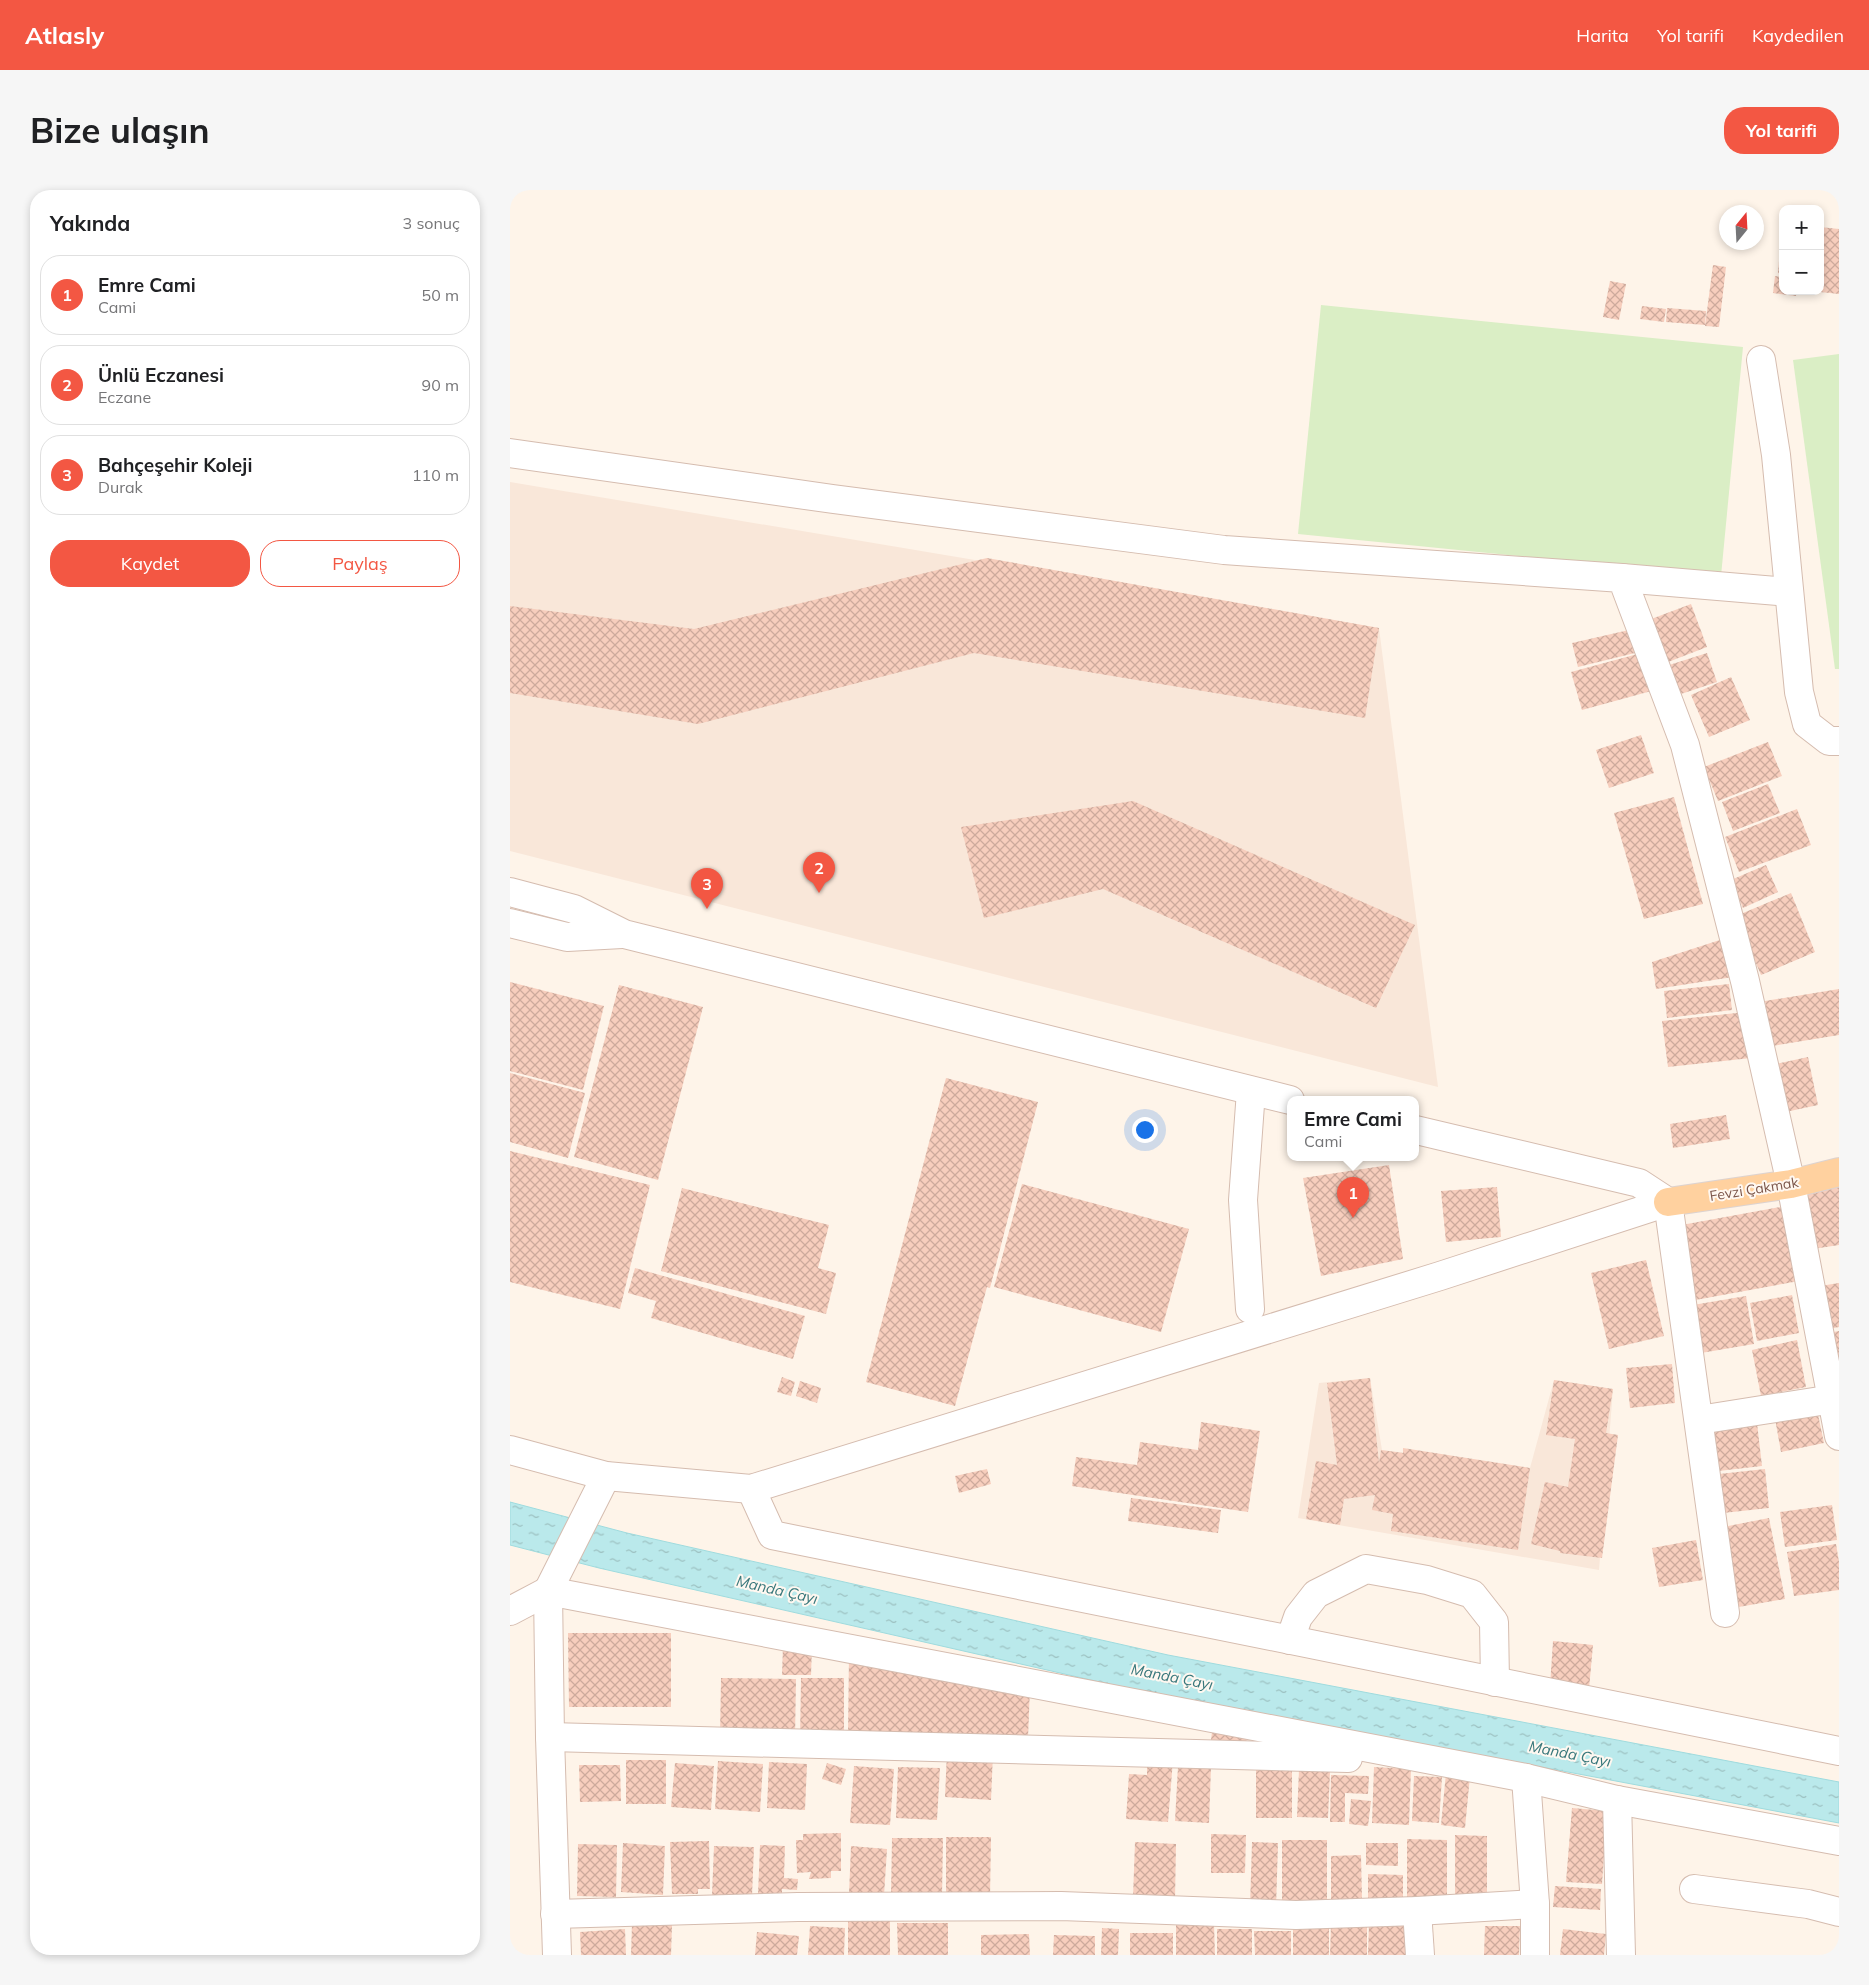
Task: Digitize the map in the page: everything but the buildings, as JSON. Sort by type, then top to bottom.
[{"type":"main road","name":"Fevzi Çakmak","points":[[1668,1202],[1791,1184],[1839,1172]]},
{"type":"street","points":[[1761,360],[1776,455],[1799,692],[1807,724],[1829,740],[1839,741]]},
{"type":"street","points":[[510,453],[833,499],[1224,550],[1622,578],[1789,592]]},
{"type":"street","points":[[1622,578],[1685,745],[1745,981],[1791,1184],[1836,1398],[1839,1436]]},
{"type":"street","points":[[510,892],[574,909],[624,934],[1287,1099]]},
{"type":"street","points":[[510,923],[567,937],[624,934]]},
{"type":"street","points":[[1250,1309],[1243,1200],[1251,1091]]},
{"type":"street","points":[[1419,1131],[1639,1183],[1668,1202],[1725,1613]]},
{"type":"street","points":[[510,1450],[606,1476],[752,1489],[1430,1279],[1668,1202]]},
{"type":"street","points":[[1699,1420],[1836,1398]]},
{"type":"street","points":[[557,1955],[550,1737],[548,1591],[606,1476]]},
{"type":"street","points":[[752,1489],[772,1535],[1839,1751]]},
{"type":"street","points":[[1290,1640],[1298,1617],[1316,1594],[1366,1569],[1427,1580],[1472,1594],[1494,1622],[1495,1682]]},
{"type":"street","points":[[510,1610],[548,1591],[1526,1778],[1617,1800],[1839,1841]]},
{"type":"street","points":[[550,1737],[1430,1760]]},
{"type":"street","points":[[1526,1778],[1535,1904],[1535,1955]]},
{"type":"street","points":[[1617,1800],[1621,1955]]},
{"type":"street","points":[[1694,1888],[1808,1904],[1839,1912]]},
{"type":"street","points":[[555,1914],[798,1907],[1061,1906],[1296,1915],[1417,1911],[1535,1904]]},
{"type":"street","points":[[1417,1911],[1420,1955]]},
{"type":"shaded area","points":[[510,482],[1379,628],[1438,1087],[510,851]]},
{"type":"shaded area","points":[[1370,1378],[1382,1450],[1530,1468],[1554,1380],[1613,1389],[1599,1570],[1298,1518],[1319,1383]]},
{"type":"green space","points":[[1321,305],[1743,347],[1721,576],[1298,534]]},
{"type":"green space","points":[[1839,354],[1839,669],[1835,669],[1793,360]]},
{"type":"water","name":"Manda Çayı","points":[[510,1502],[627,1533],[1168,1655],[1839,1782],[1839,1823],[1148,1693],[599,1568],[510,1545]]},
{"type":"place","name":"Ünlü Eczanesi","points":[[819,893]]},
{"type":"place","name":"Bahçeşehir Koleji","points":[[707,909]]},
{"type":"place","name":"Emre Cami","points":[[1353,1218]]}]
